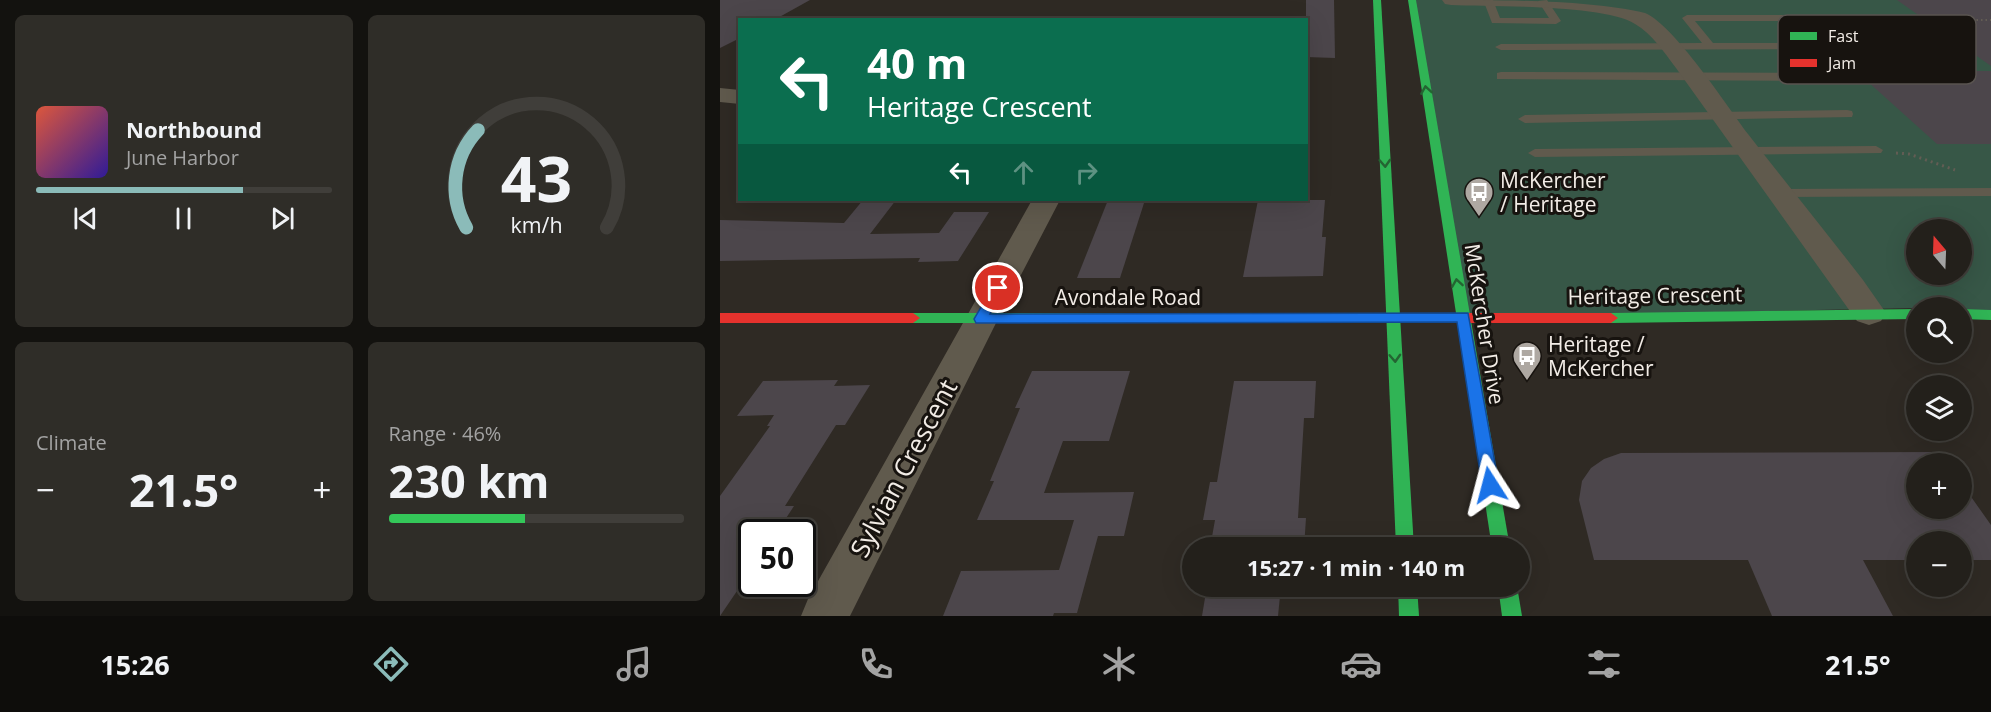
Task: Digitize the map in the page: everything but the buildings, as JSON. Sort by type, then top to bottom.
[{"type":"main road","points":[[1377,0],[1404,537]]},
{"type":"main road","name":"McKercher Drive","points":[[1412,0],[1499,537]]},
{"type":"main road","name":"Heritage Crescent","points":[[1393,317],[1596,318],[1906,314]]},
{"type":"main road","points":[[1972,314],[1991,315]]},
{"type":"main road","name":"Avondale Road","points":[[720,318],[1393,317]]},
{"type":"main road","points":[[1408,597],[1409,616]]},
{"type":"main road","points":[[1509,597],[1512,616]]},
{"type":"street","points":[[1451,0],[1597,5],[1640,18],[1694,77],[1869,313]]},
{"type":"street","points":[[720,94],[738,97]]},
{"type":"street","name":"Sylvian Crescent","points":[[825,616],[1045,201]]},
{"type":"lane","points":[[1709,45],[1687,18],[1778,18]]},
{"type":"lane","points":[[1501,47],[1778,45]]},
{"type":"lane","points":[[1501,76],[1778,77]]},
{"type":"lane","points":[[1525,119],[1847,114]]},
{"type":"lane","points":[[1534,153],[1876,150]]},
{"type":"lane","points":[[1779,193],[1991,192]]},
{"type":"path","points":[[1976,19],[1991,20]]},
{"type":"path","points":[[1876,150],[1909,154],[1959,172]]},
{"type":"green space","points":[[1410,0],[1991,0],[1991,315],[1972,310],[1972,297],[1906,297],[1906,308],[1463,317]]},
{"type":"traffic: fast","points":[[1377,0],[1404,537]]},
{"type":"traffic: fast","points":[[1412,0],[1499,537]]},
{"type":"traffic: fast","points":[[1611,318],[1906,314]]},
{"type":"traffic: fast","points":[[1972,314],[1991,315]]},
{"type":"traffic: fast","points":[[913,318],[1316,318]]},
{"type":"traffic: fast","points":[[1408,597],[1409,616]]},
{"type":"traffic: fast","points":[[1509,597],[1512,616]]},
{"type":"traffic: jam","points":[[720,318],[913,318]]},
{"type":"traffic: jam","points":[[1316,318],[1611,318]]},
{"type":"place","name":"McKercher / Heritage","points":[[1479,218]]},
{"type":"place","name":"Heritage / McKercher","points":[[1527,382]]},
{"type":"route","points":[[998,288],[981,319],[1463,317],[1490,485]]}]
